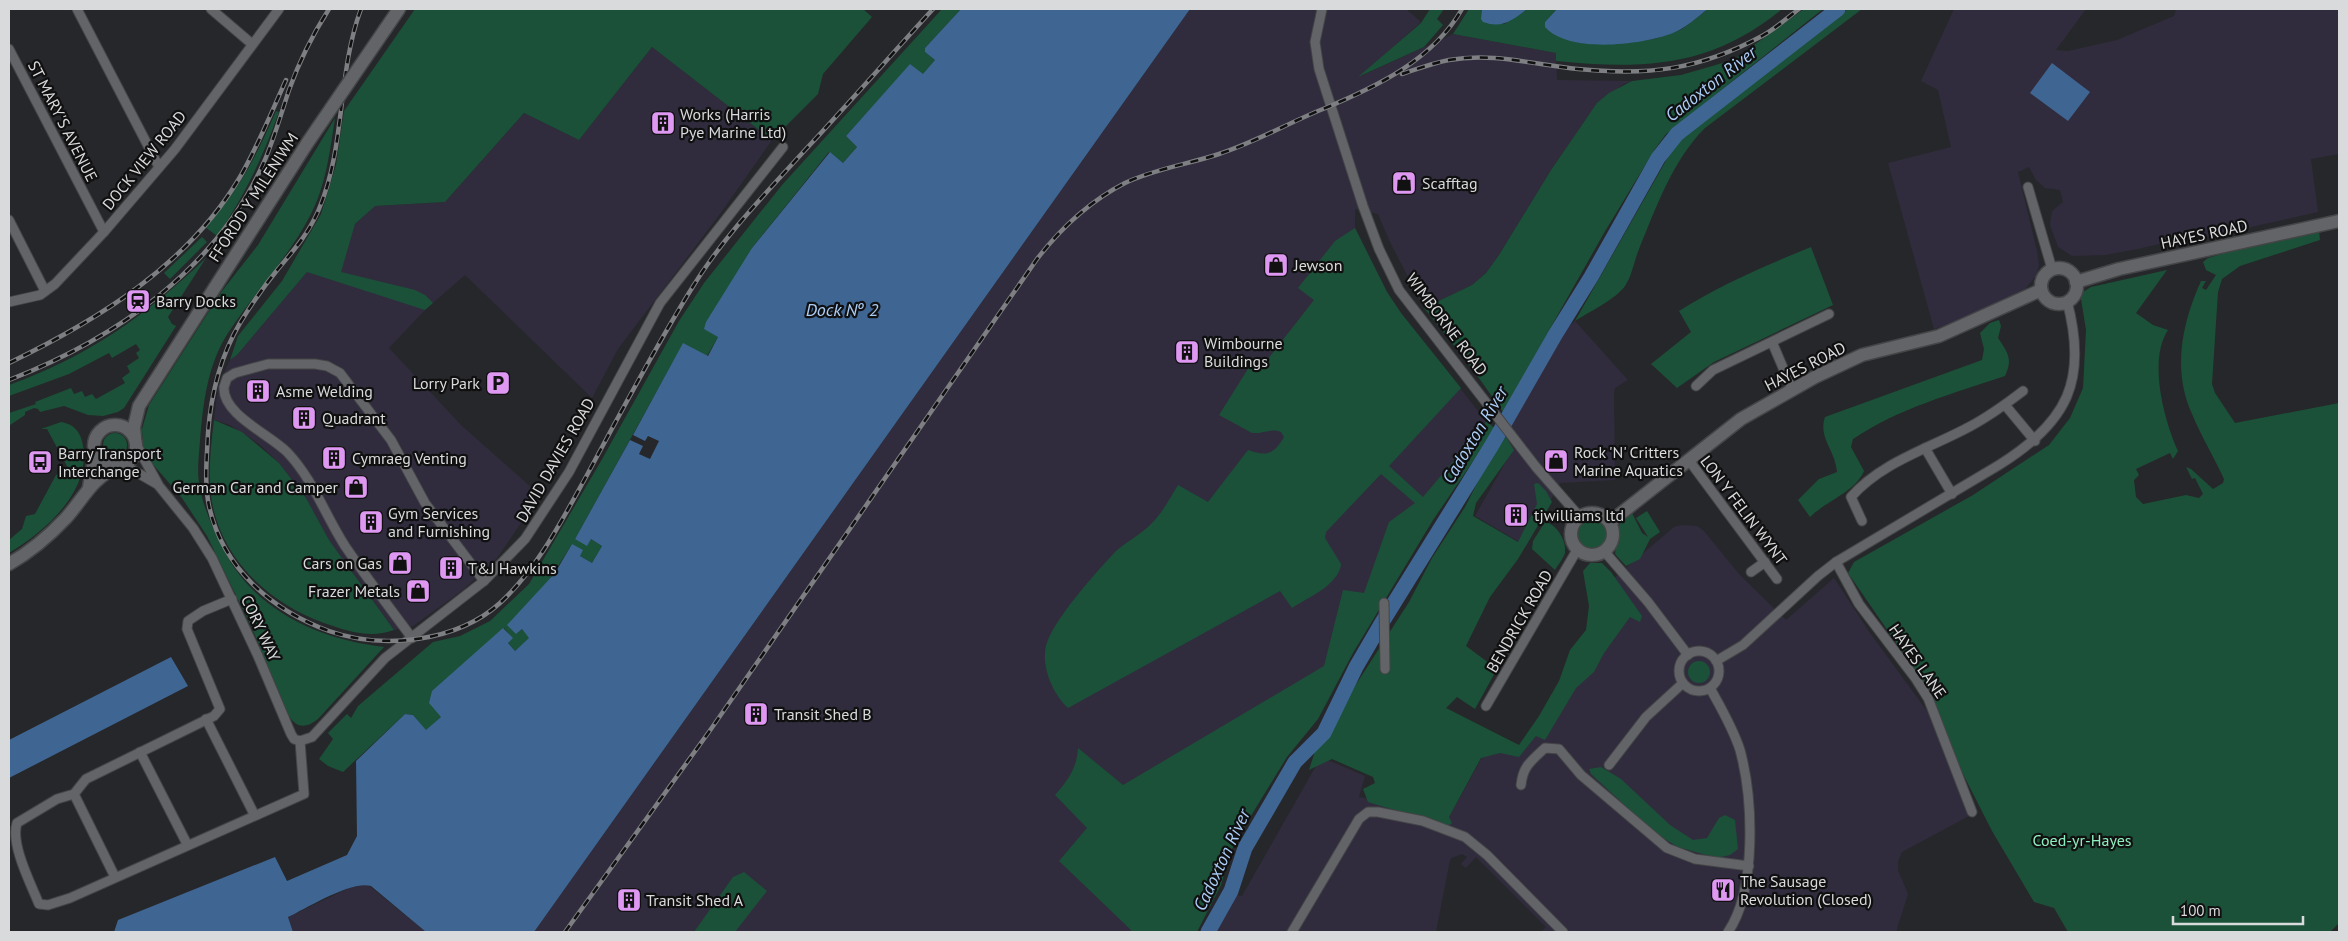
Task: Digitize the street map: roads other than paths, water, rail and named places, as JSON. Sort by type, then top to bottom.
[{"type":"street","points":[[77,9],[159,167]]},
{"type":"street","points":[[211,9],[252,44]]},
{"type":"street","name":"DOCK VIEW ROAD","points":[[9,302],[32,297],[55,284],[104,232],[159,167],[279,9]]},
{"type":"street","name":"FFORDD Y MILENIWM","points":[[116,425],[139,406],[308,142],[399,9]]},
{"type":"street","name":"WIMBORNE ROAD","points":[[1322,9],[1315,37],[1316,56],[1363,206],[1379,249],[1399,290],[1536,467],[1579,516]]},
{"type":"street","name":"ST MARY'S AVENUE","points":[[9,49],[104,232]]},
{"type":"street","name":"DAVID DAVIES ROAD","points":[[300,741],[312,737],[385,658],[484,581],[525,539],[556,493],[665,295],[784,147]]},
{"type":"street","points":[[2028,187],[2052,269]]},
{"type":"street","points":[[9,220],[45,291]]},
{"type":"street","name":"HAYES ROAD","points":[[2076,282],[2118,269],[2339,221]]},
{"type":"street","points":[[2052,269],[2068,270],[2076,282],[2074,294],[2067,301],[2054,303],[2049,300],[2042,290],[2042,279],[2052,269]]},
{"type":"street","name":"HAYES ROAD","points":[[1610,522],[1741,419],[1792,389],[1862,355],[1939,336],[2042,290]]},
{"type":"street","points":[[1716,661],[1743,645],[1818,576],[1836,562],[2026,448],[2051,425],[2061,407],[2075,368],[2076,347],[2074,328],[2067,301]]},
{"type":"street","points":[[1696,386],[1713,370],[1828,314]]},
{"type":"street","points":[[1772,342],[1792,389]]},
{"type":"street","points":[[412,638],[345,546],[306,477],[293,459],[272,439],[228,405],[224,386],[230,375],[253,366],[278,363],[322,364],[340,373],[387,434],[424,503],[484,581]]},
{"type":"street","points":[[1862,520],[1851,497],[1874,476],[1969,427],[2005,405],[2023,391]]},
{"type":"street","points":[[2005,405],[2035,441]]},
{"type":"street","name":"FFORDD Y MILENIWM","points":[[135,441],[134,427],[139,406]]},
{"type":"street","points":[[9,564],[49,535],[72,511],[89,487],[101,476],[134,456],[135,441],[127,428],[116,425],[104,427],[98,433],[94,441],[95,455],[89,487]]},
{"type":"street","name":"CORY WAY","points":[[135,441],[159,486],[202,540],[258,656],[291,734],[294,739],[300,741]]},
{"type":"street","points":[[1926,448],[1952,494]]},
{"type":"street","points":[[95,455],[104,465],[120,466]]},
{"type":"street","name":"LON Y FELIN WYNT","points":[[1688,460],[1777,579]]},
{"type":"street","name":"CORY WAY","points":[[120,466],[159,486]]},
{"type":"street","points":[[1592,512],[1599,514],[1610,522],[1613,536],[1604,551],[1593,555],[1577,550],[1573,544],[1570,532],[1579,516],[1592,512]]},
{"type":"street","name":"BENDRICK ROAD","points":[[1486,706],[1577,550]]},
{"type":"street","points":[[1604,551],[1648,601],[1688,655]]},
{"type":"street","points":[[1752,572],[1765,562]]},
{"type":"street","name":"HAYES LANE","points":[[1836,562],[1859,604],[1928,698],[1972,812]]},
{"type":"street","points":[[232,600],[203,612],[188,621],[187,629],[220,708],[214,716],[82,781],[74,794],[57,800],[17,823],[14,831],[27,875],[40,904],[48,905],[70,898],[254,814],[304,794],[300,741]]},
{"type":"street","points":[[1384,603],[1385,668]]},
{"type":"street","points":[[1700,652],[1706,653],[1716,661],[1718,675],[1710,688],[1699,691],[1687,688],[1683,683],[1679,668],[1682,660],[1688,655],[1700,652]]},
{"type":"street","points":[[1609,765],[1646,717],[1683,683]]},
{"type":"street","points":[[1710,688],[1734,735],[1743,764],[1749,831],[1749,866],[1742,907],[1728,932]]},
{"type":"street","points":[[206,719],[254,814]]},
{"type":"street","points":[[1521,785],[1523,770],[1545,748],[1559,749],[1581,775],[1667,848],[1696,859],[1749,866]]},
{"type":"street","points":[[140,752],[187,844]]},
{"type":"street","points":[[74,794],[115,877]]},
{"type":"street","points":[[1292,932],[1359,819],[1368,812],[1378,812],[1423,821],[1465,837],[1487,855],[1563,932]]},
{"type":"water","name":"Dock Nº 2","points":[[961,9],[1190,9],[534,932],[426,932],[371,886],[363,885],[341,891],[288,917],[293,932],[114,932],[118,920],[275,857],[287,881],[347,855],[357,836],[356,761],[405,714],[413,715],[426,730],[441,717],[429,703],[432,691],[503,628],[513,638],[508,643],[515,651],[529,638],[522,629],[516,634],[507,625],[555,573],[572,544],[583,550],[580,556],[592,563],[602,546],[591,539],[587,546],[575,539],[630,440],[643,446],[639,454],[650,459],[659,441],[648,436],[645,441],[633,435],[683,343],[708,356],[718,337],[704,329],[706,322],[752,248],[830,152],[843,163],[857,147],[846,136],[910,64],[923,74],[935,60],[925,52],[925,48]]},
{"type":"water","points":[[1482,9],[1527,9],[1512,20],[1502,24],[1490,24],[1483,22],[1481,19]]},
{"type":"water","points":[[1557,9],[1708,9],[1673,33],[1643,41],[1606,45],[1571,41],[1556,36],[1545,27],[1545,22]]},
{"type":"water","points":[[2052,63],[2090,92],[2068,121],[2030,93]]},
{"type":"water","points":[[171,657],[188,686],[9,778],[9,740]]},
{"type":"waterway","name":"Cadoxton River","points":[[1208,932],[1231,891],[1245,848],[1295,762],[1324,733],[1356,667],[1492,445],[1555,335],[1591,277],[1658,158],[1677,134],[1838,9]]},
{"type":"railway","points":[[9,380],[87,344],[124,321],[159,296],[191,267],[219,235],[244,200],[264,162],[297,69],[329,9]]},
{"type":"railway","points":[[361,9],[353,33],[348,58],[334,160],[328,185],[319,209],[301,241],[244,316],[222,362],[209,418],[207,488],[209,506],[216,529],[226,549],[238,568],[270,599],[308,622],[329,631],[350,637],[395,641],[419,639],[441,634],[483,616],[500,603],[526,575],[559,526],[664,334],[704,269],[731,233],[933,9]]},
{"type":"railway","points":[[565,932],[711,729],[1037,259],[1056,237],[1088,207],[1125,183],[1148,174],[1208,158],[1233,149],[1383,81],[1402,70],[1436,43],[1462,9]]},
{"type":"railway","points":[[1402,74],[1449,60],[1482,57],[1603,71],[1627,72],[1673,68],[1695,63],[1739,47],[1767,33],[1799,9]]},
{"type":"railway","points":[[9,363],[75,328],[138,287],[168,263],[194,237],[219,208],[240,177],[259,141],[286,80]]},
{"type":"place","name":"Works (Harris Pye Marine Ltd)","points":[[663,123]]},
{"type":"place","name":"Scafftag","points":[[1404,183]]},
{"type":"place","name":"Jewson","points":[[1276,265]]},
{"type":"place","name":"Barry Docks","points":[[138,301]]},
{"type":"place","name":"Wimbourne Buildings","points":[[1187,352]]},
{"type":"place","name":"Lorry Park","points":[[498,383]]},
{"type":"place","name":"Asme Welding","points":[[258,391]]},
{"type":"place","name":"Quadrant","points":[[304,418]]},
{"type":"place","name":"Cymraeg Venting","points":[[334,458]]},
{"type":"place","name":"Rock 'N' Critters Marine Aquatics","points":[[1556,461]]},
{"type":"place","name":"Barry Transport Interchange","points":[[40,462]]},
{"type":"place","name":"German Car and Camper","points":[[356,487]]},
{"type":"place","name":"tjwilliams ltd","points":[[1516,515]]},
{"type":"place","name":"Gym Services and Furnishing","points":[[371,522]]},
{"type":"place","name":"Cars on Gas","points":[[400,563]]},
{"type":"place","name":"T&J Hawkins","points":[[451,568]]},
{"type":"place","name":"Frazer Metals","points":[[418,591]]},
{"type":"place","name":"Transit Shed B","points":[[756,714]]},
{"type":"place","name":"The Sausage Revolution (Closed)","points":[[1723,890]]},
{"type":"place","name":"Transit Shed A","points":[[629,900]]},
{"type":"park label","name":"Coed-yr-Hayes","points":[[2082,840]]}]
